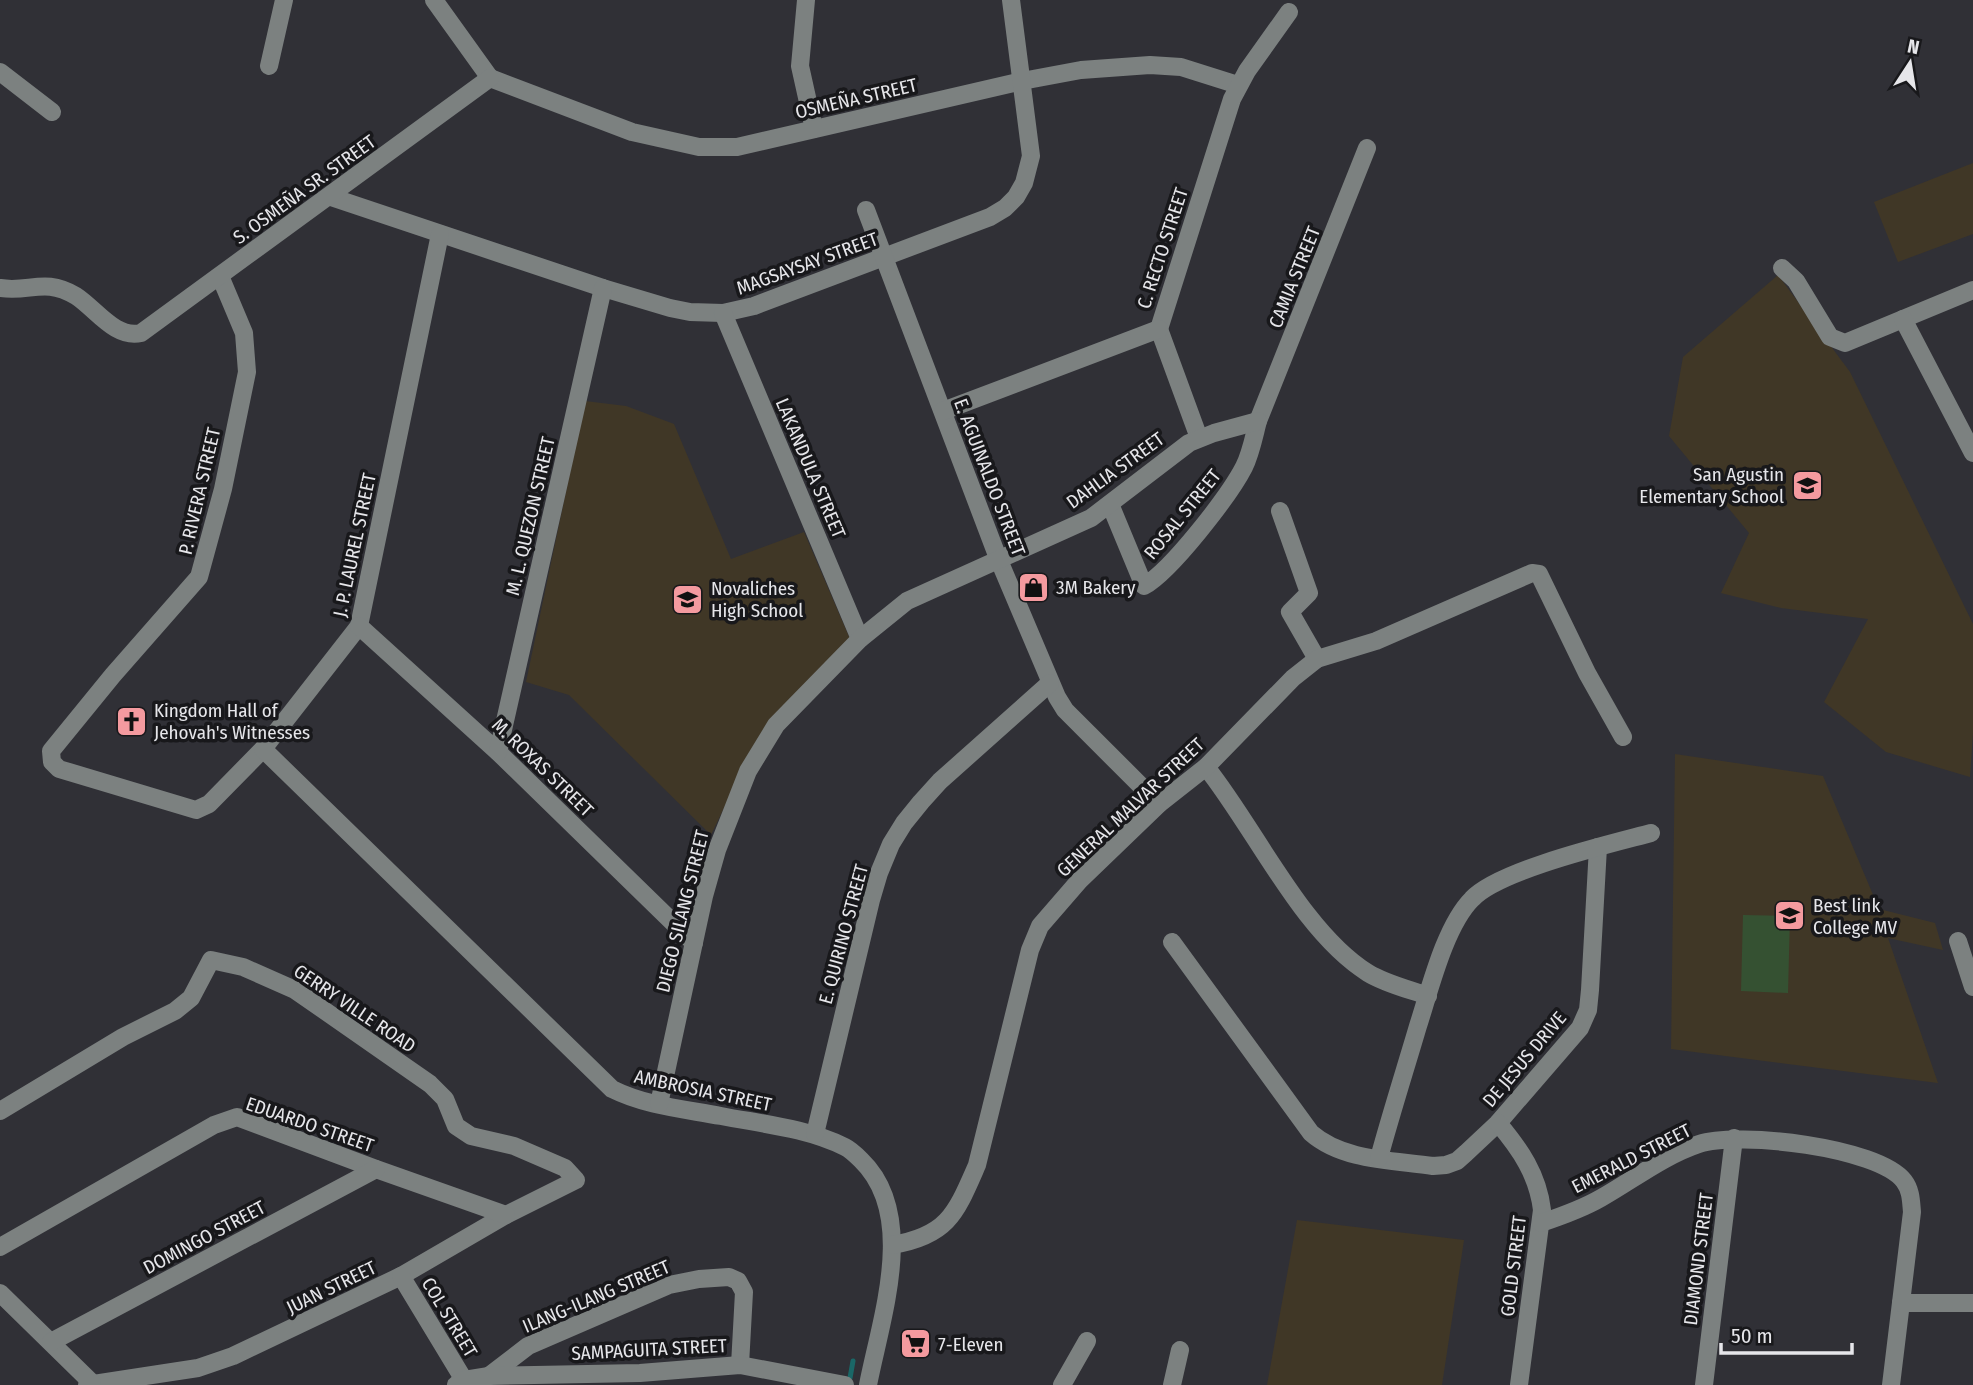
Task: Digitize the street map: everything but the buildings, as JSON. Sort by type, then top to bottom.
[{"type":"street","points":[[269,66],[284,0]]},
{"type":"street","points":[[434,0],[490,78]]},
{"type":"street","points":[[806,0],[800,66],[814,129]]},
{"type":"street","name":"MAGSAYSAY STREET","points":[[331,197],[670,308],[723,313],[754,306],[990,217],[1016,197],[1024,183],[1031,156],[1011,0]]},
{"type":"street","name":"C. RECTO STREET","points":[[943,411],[1159,328],[1238,85],[1289,12]]},
{"type":"street","name":"OSMEÑA STREET","points":[[490,78],[632,132],[698,147],[737,146],[1081,70],[1150,65],[1181,67],[1238,85]]},
{"type":"street","points":[[0,72],[52,112]]},
{"type":"street","name":"S. OSMEÑA SR. STREET","points":[[0,288],[44,285],[54,287],[75,296],[118,330],[133,335],[141,333],[331,197],[490,78]]},
{"type":"street","name":"CAMIA STREET","points":[[1258,421],[1367,148]]},
{"type":"street","name":"E. AGUINALDO STREET","points":[[866,210],[998,558],[1050,683],[1065,709],[1159,804]]},
{"type":"street","name":"J. P. LAUREL STREET","points":[[51,751],[52,762],[59,769],[196,810],[209,804],[263,749],[359,626],[440,234]]},
{"type":"street","points":[[1782,268],[1796,281],[1830,337],[1845,343],[1973,290]]},
{"type":"street","name":"P. RIVERA STREET","points":[[51,751],[199,577],[223,489],[247,372],[244,333],[220,276]]},
{"type":"street","name":"M. L. QUEZON STREET","points":[[498,752],[603,288]]},
{"type":"street","name":"LAKANDULA STREET","points":[[723,313],[860,639]]},
{"type":"street","points":[[1903,319],[1973,453]]},
{"type":"street","points":[[1159,328],[1199,438]]},
{"type":"street","name":"DAHLIA STREET","points":[[998,558],[1075,526],[1110,504],[1179,450],[1199,438],[1258,421]]},
{"type":"street","name":"ROSAL STREET","points":[[1110,504],[1144,586],[1166,570],[1233,486],[1246,465],[1258,421]]},
{"type":"street","points":[[1280,511],[1309,593],[1290,612],[1317,659]]},
{"type":"street","name":"DIEGO SILANG STREET","points":[[659,1104],[716,850],[748,771],[776,725],[860,639],[906,601],[998,558]]},
{"type":"street","name":"GENERAL MALVAR STREET","points":[[892,1245],[925,1237],[942,1226],[955,1212],[964,1194],[977,1165],[1030,950],[1040,926],[1079,881],[1159,804],[1206,767],[1293,677],[1317,659],[1376,641],[1532,573],[1539,574],[1587,673],[1623,737]]},
{"type":"street","name":"M. ROXAS STREET","points":[[359,626],[498,752],[694,943]]},
{"type":"street","name":"E. QUIRINO STREET","points":[[815,1134],[871,900],[891,845],[904,822],[940,781],[1050,683]]},
{"type":"street","name":"AMBROSIA STREET","points":[[263,749],[612,1089],[630,1098],[815,1134],[848,1148],[867,1167],[880,1183],[890,1213],[892,1245],[887,1289],[868,1385]]},
{"type":"street","points":[[1206,767],[1293,894],[1344,955],[1368,973],[1396,986],[1428,996]]},
{"type":"street","points":[[1379,1158],[1428,996],[1453,929],[1472,898],[1494,883],[1650,832]]},
{"type":"street","name":"DE JESUS DRIVE","points":[[1172,942],[1311,1133],[1333,1148],[1379,1158],[1433,1166],[1446,1165],[1457,1161],[1498,1123],[1580,1028],[1588,1010],[1598,847]]},
{"type":"street","points":[[1966,942],[1973,986]]},
{"type":"street","name":"GERRY VILLE ROAD","points":[[0,1111],[123,1037],[175,1011],[191,998],[212,960],[243,967],[295,990],[430,1084],[445,1099],[456,1126],[471,1136],[514,1146],[565,1168],[576,1180]]},
{"type":"street","name":"EDUARDO STREET","points":[[0,1247],[214,1125],[237,1117],[376,1170],[506,1215]]},
{"type":"street","name":"GOLD STREET","points":[[1498,1123],[1523,1155],[1541,1196],[1541,1223],[1519,1385]]},
{"type":"street","name":"EMERALD STREET","points":[[1541,1223],[1599,1199],[1683,1150],[1701,1143],[1734,1138],[1792,1144],[1850,1154],[1878,1163],[1905,1182],[1911,1197],[1912,1212],[1891,1385]]},
{"type":"street","name":"DIAMOND STREET","points":[[1704,1385],[1734,1138]]},
{"type":"street","name":"DOMINGO STREET","points":[[51,1342],[376,1170]]},
{"type":"street","name":"JUAN STREET","points":[[89,1384],[198,1368],[278,1336],[401,1276],[506,1215],[576,1180]]},
{"type":"street","name":"COL STREET","points":[[401,1276],[460,1382]]},
{"type":"street","name":"ILANG-ILANG STREET","points":[[489,1376],[528,1346],[669,1285],[729,1277],[738,1281],[744,1292],[740,1364]]},
{"type":"street","points":[[0,1293],[51,1342],[89,1384]]},
{"type":"street","points":[[1901,1303],[1973,1303]]},
{"type":"street","points":[[1062,1385],[1087,1341]]},
{"type":"street","points":[[1172,1385],[1180,1350]]},
{"type":"street","name":"SAMPAGUITA STREET","points":[[460,1382],[489,1376],[640,1373],[740,1364],[845,1385]]},
{"type":"shaded area","points":[[1973,163],[1973,234],[1898,262],[1874,202]]},
{"type":"shaded area","name":"San Agustin Elementary School","points":[[1778,275],[1850,372],[1973,624],[1973,733],[1970,777],[1886,752],[1824,702],[1868,619],[1781,608],[1721,593],[1749,533],[1669,436],[1683,357]]},
{"type":"shaded area","name":"Novaliches High School","points":[[585,401],[626,406],[674,424],[731,559],[804,532],[850,639],[743,768],[711,835],[569,695],[526,682]]},
{"type":"shaded area","name":"Best link College MV","points":[[1675,754],[1823,776],[1879,909],[1935,923],[1943,950],[1888,938],[1938,1083],[1671,1049]]},
{"type":"shaded area","points":[[1297,1220],[1464,1240],[1442,1385],[1267,1385]]},
{"type":"green space","points":[[1743,915],[1790,916],[1788,993],[1741,991]]},
{"type":"waterway","points":[[850,1378],[853,1361]]},
{"type":"place","name":"San Agustin Elementary School","points":[[1807,485]]},
{"type":"place","name":"3M Bakery","points":[[1033,587]]},
{"type":"place","name":"Novaliches High School","points":[[688,599]]},
{"type":"place","name":"Kingdom Hall of Jehovah's Witnesses","points":[[131,721]]},
{"type":"place","name":"Best link College MV","points":[[1790,916]]},
{"type":"place","name":"7-Eleven","points":[[915,1344]]}]
